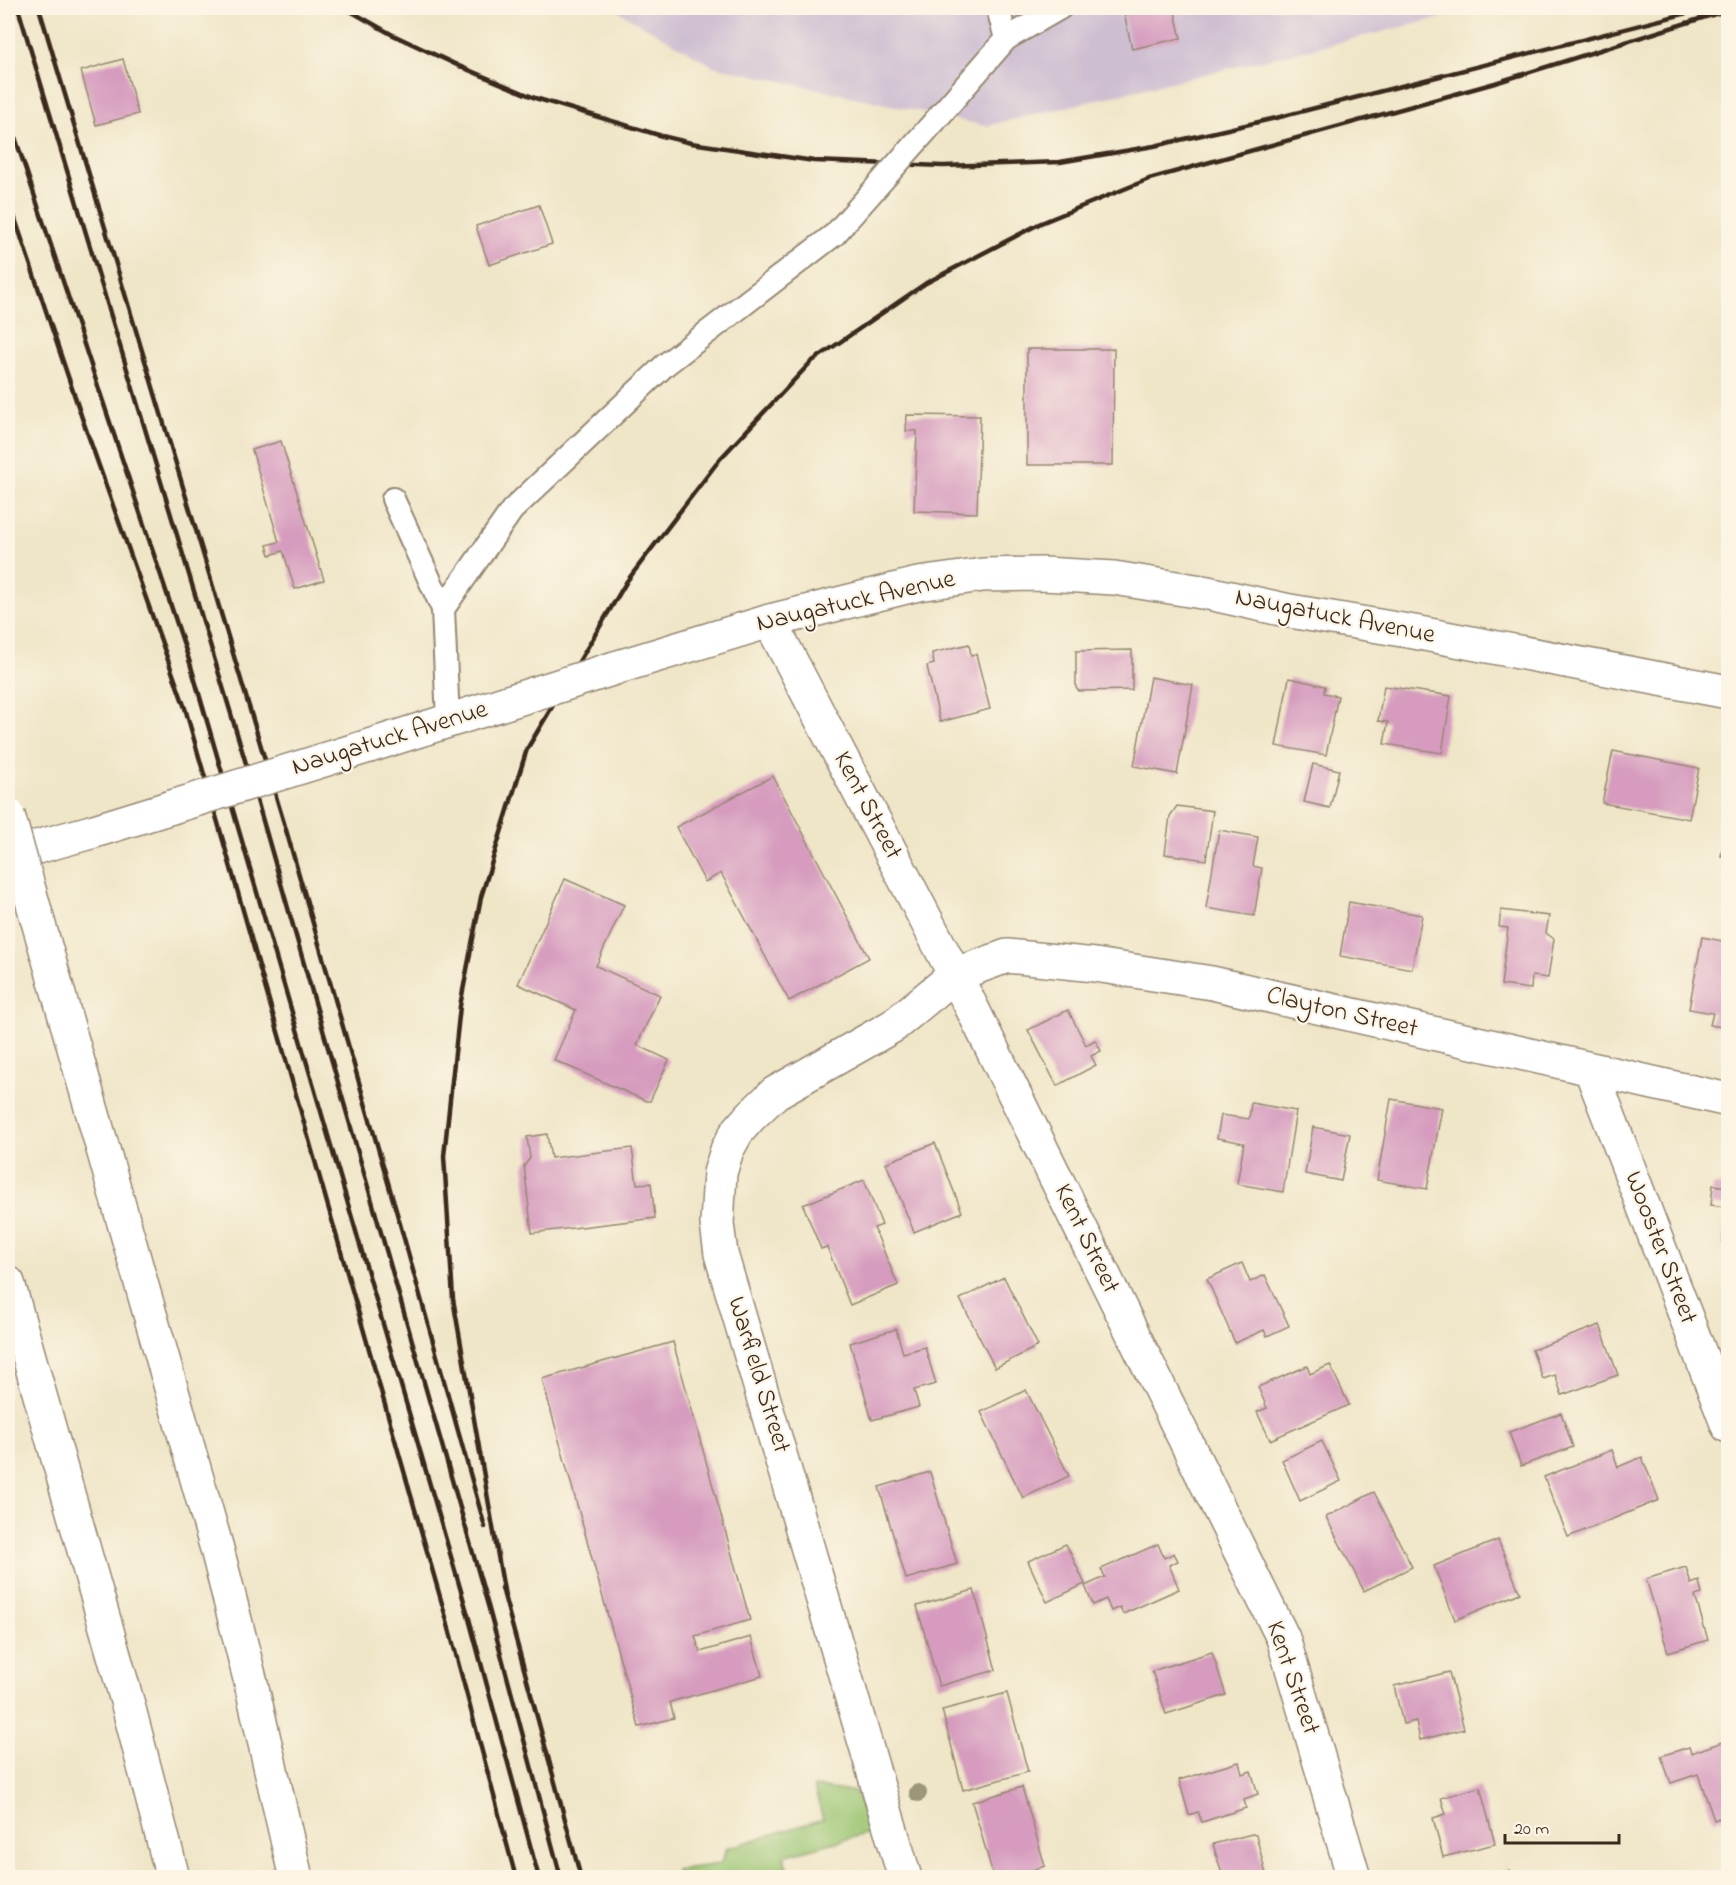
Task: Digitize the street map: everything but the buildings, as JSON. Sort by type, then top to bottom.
[{"type":"main road","name":"Naugatuck Avenue","points":[[8,855],[91,832],[770,621],[918,584],[982,575],[1043,574],[1114,578],[1208,593],[1290,611],[1414,632],[1728,692]]},
{"type":"main road","name":"Kent Street","points":[[770,621],[955,975],[1283,1638],[1354,1878]]},
{"type":"main road","points":[[8,815],[217,1549],[296,1878]]},
{"type":"main road","name":"Clayton Street","points":[[955,975],[1007,956],[1095,965],[1212,983],[1728,1100]]},
{"type":"main road","name":"Warfield Street","points":[[905,1878],[721,1254],[717,1224],[717,1198],[720,1173],[727,1150],[737,1132],[776,1093],[893,1026],[955,975]]},
{"type":"main road","name":"Wooster Street","points":[[1591,1070],[1728,1426]]},
{"type":"main road","points":[[8,1283],[127,1701],[173,1878]]},
{"type":"lane","points":[[998,8],[1006,39]]},
{"type":"lane","points":[[443,609],[512,510],[520,502],[665,365],[835,234],[1006,39],[1060,8]]},
{"type":"lane","points":[[393,499],[443,609],[448,721]]},
{"type":"shaded area","points":[[613,8],[1482,8],[986,126],[713,66]]},
{"type":"green space","points":[[814,1787],[856,1791],[869,1833],[784,1856],[789,1877],[678,1877],[676,1870],[720,1864],[727,1848],[823,1819]]},
{"type":"railway","points":[[18,8],[257,800],[489,1609],[561,1878]]},
{"type":"railway","points":[[39,8],[284,823],[485,1527]]},
{"type":"railway","points":[[345,8],[391,34],[535,98],[662,136],[691,143],[814,161],[943,166],[1060,162],[1154,146],[1276,118],[1707,8]]},
{"type":"railway","points":[[505,1596],[453,1299],[444,1156],[460,1006],[481,897],[527,749],[627,581],[720,459],[811,362],[926,283],[1041,223],[1149,179],[1495,83],[1728,10]]},
{"type":"railway","points":[[8,116],[190,663],[468,1615],[539,1878]]},
{"type":"railway","points":[[8,198],[82,418],[185,708],[447,1621],[516,1878]]},
{"type":"railway","points":[[502,1588],[581,1878]]}]
